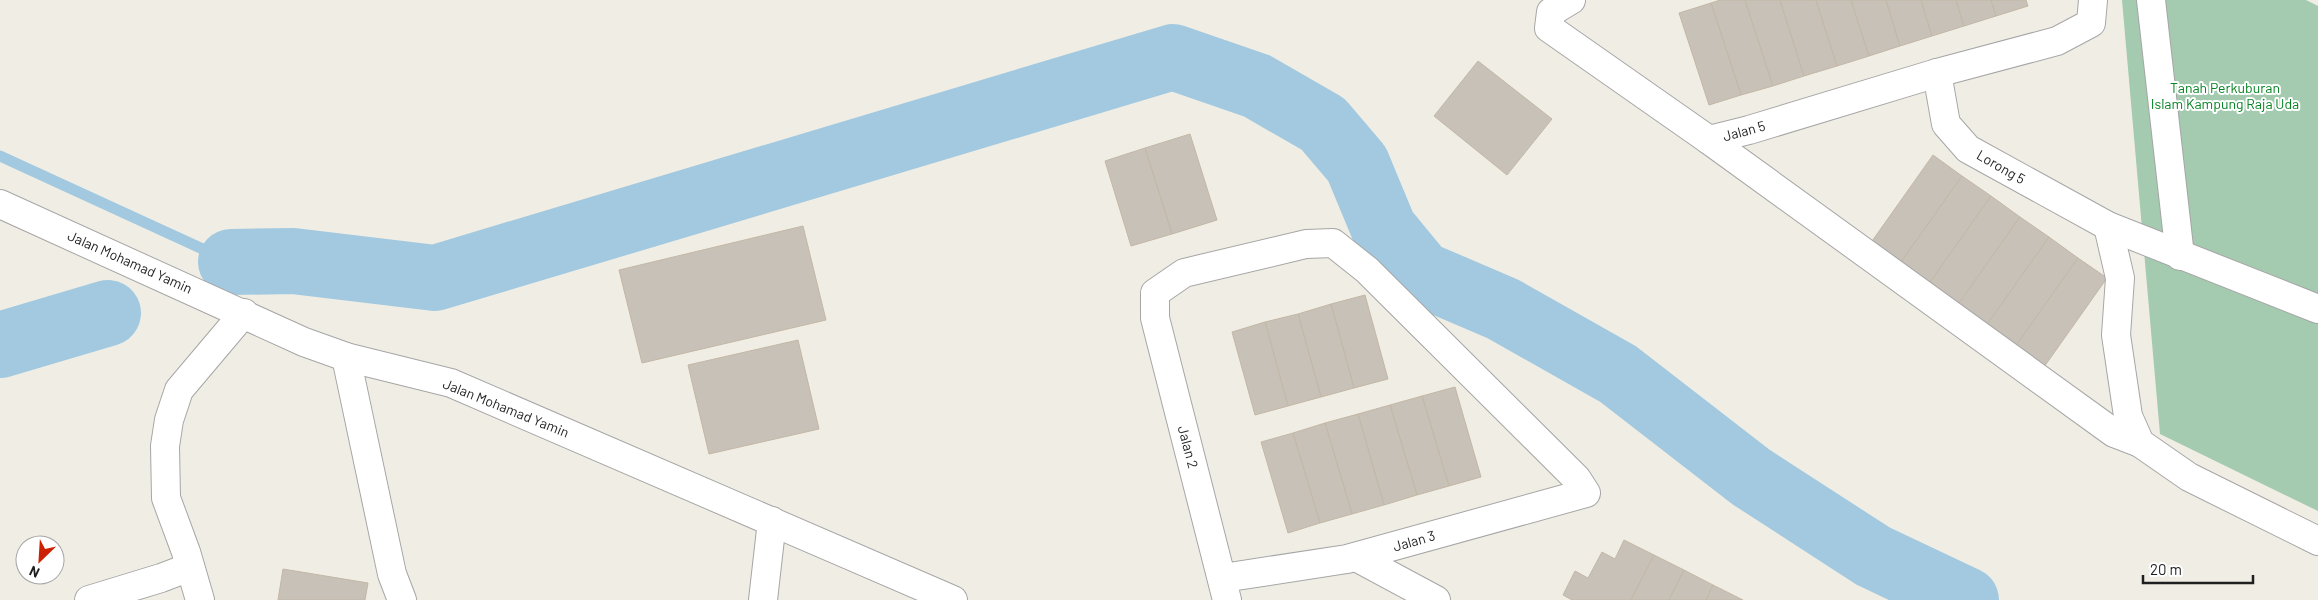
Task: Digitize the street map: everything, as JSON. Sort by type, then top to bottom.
[{"type":"street","name":"Jalan 5","points":[[1571,0],[1552,12],[1549,28],[1690,128],[1710,140],[1937,73],[2057,41],[2091,23],[2093,0]]},
{"type":"street","points":[[2151,0],[2180,256]]},
{"type":"street","name":"Lorong 5","points":[[1937,73],[1946,124],[1968,149],[2108,226],[2318,310]]},
{"type":"street","points":[[1710,140],[2114,433],[2140,443],[2190,477],[2318,542]]},
{"type":"street","name":"Jalan Mohamad Yamin","points":[[0,204],[244,313],[304,342],[346,357],[451,383],[953,600]]},
{"type":"street","points":[[2108,226],[2120,278],[2116,335],[2128,416],[2140,443]]},
{"type":"street","name":"Jalan 2","points":[[1225,589],[1155,318],[1155,293],[1184,273],[1306,244],[1333,243],[1367,270],[1577,478]]},
{"type":"street","points":[[200,600],[186,552],[166,498],[165,446],[169,420],[179,390],[244,313]]},
{"type":"street","points":[[346,357],[392,574],[401,599]]},
{"type":"street","name":"Jalan 3","points":[[1225,589],[1356,557],[1586,493],[1577,478]]},
{"type":"street","points":[[763,600],[772,521]]},
{"type":"street","points":[[1356,557],[1436,600]]},
{"type":"street","points":[[89,600],[190,567]]},
{"type":"green space","name":"Tanah Perkuburan Islam Kampung Raja Uda","points":[[2122,0],[2306,0],[2318,6],[2318,511],[2160,434]]},
{"type":"building","points":[[1720,0],[1745,0],[1773,86],[1741,95],[1711,3]]},
{"type":"building","points":[[1745,0],[1780,0],[1804,76],[1773,86]]},
{"type":"building","points":[[1780,0],[1816,0],[1837,66],[1804,76]]},
{"type":"building","points":[[1816,0],[1851,0],[1869,56],[1837,66]]},
{"type":"building","points":[[1851,0],[1886,0],[1900,46],[1869,56]]},
{"type":"building","points":[[1886,0],[1921,0],[1932,36],[1900,46]]},
{"type":"building","points":[[1921,0],[1956,0],[1964,26],[1932,36]]},
{"type":"building","points":[[1956,0],[1991,0],[1996,16],[1964,26]]},
{"type":"building","points":[[1991,0],[2026,0],[2028,6],[1996,16]]},
{"type":"building","points":[[1711,3],[1741,95],[1709,105],[1679,13]]},
{"type":"building","points":[[1478,61],[1552,119],[1507,175],[1434,116]]},
{"type":"building","points":[[1190,134],[1217,220],[1172,234],[1145,148]]},
{"type":"building","points":[[1145,148],[1172,234],[1131,246],[1105,161]]},
{"type":"building","points":[[1933,155],[1962,176],[1899,265],[1870,244]]},
{"type":"building","points":[[1962,176],[1991,196],[1928,285],[1899,265]]},
{"type":"building","points":[[1991,196],[2020,217],[1957,306],[1928,285]]},
{"type":"building","points":[[2020,217],[2049,237],[1986,326],[1957,306]]},
{"type":"building","points":[[803,226],[826,320],[642,363],[619,270]]},
{"type":"building","points":[[2049,237],[2078,258],[2015,347],[1986,326]]},
{"type":"building","points":[[2078,258],[2107,278],[2044,367],[2015,347]]},
{"type":"building","points":[[1365,295],[1388,379],[1354,388],[1331,304]]},
{"type":"building","points":[[1331,304],[1354,388],[1321,397],[1298,314]]},
{"type":"building","points":[[1298,314],[1321,397],[1288,406],[1265,322]]},
{"type":"building","points":[[1265,322],[1288,406],[1255,415],[1232,332]]},
{"type":"building","points":[[798,340],[819,429],[709,454],[688,365]]},
{"type":"building","points":[[1455,387],[1481,477],[1449,486],[1422,396]]},
{"type":"building","points":[[1422,396],[1449,486],[1417,495],[1390,405]]},
{"type":"building","points":[[1390,405],[1417,495],[1384,505],[1358,414]]},
{"type":"building","points":[[1358,414],[1384,505],[1352,514],[1325,423]]},
{"type":"building","points":[[1325,423],[1352,514],[1320,523],[1293,433]]},
{"type":"building","points":[[1293,433],[1320,523],[1288,533],[1261,442]]},
{"type":"building","points":[[1624,540],[1654,555],[1631,600],[1572,600],[1563,595],[1575,571],[1588,578],[1602,552],[1615,559]]},
{"type":"building","points":[[1654,555],[1684,570],[1669,600],[1631,600]]},
{"type":"building","points":[[283,569],[368,583],[365,600],[278,600]]},
{"type":"building","points":[[1684,570],[1713,585],[1706,600],[1669,600]]},
{"type":"building","points":[[1713,585],[1743,600],[1706,600]]},
{"type":"waterway","points":[[231,262],[293,261],[435,278],[1173,57],[1257,86],[1323,124],[1357,164],[1384,229],[1421,274],[1503,309],[1618,374],[1751,477],[1873,556],[1966,600]]},
{"type":"waterway","points":[[0,156],[231,262]]},
{"type":"waterway","points":[[0,345],[108,313]]}]
